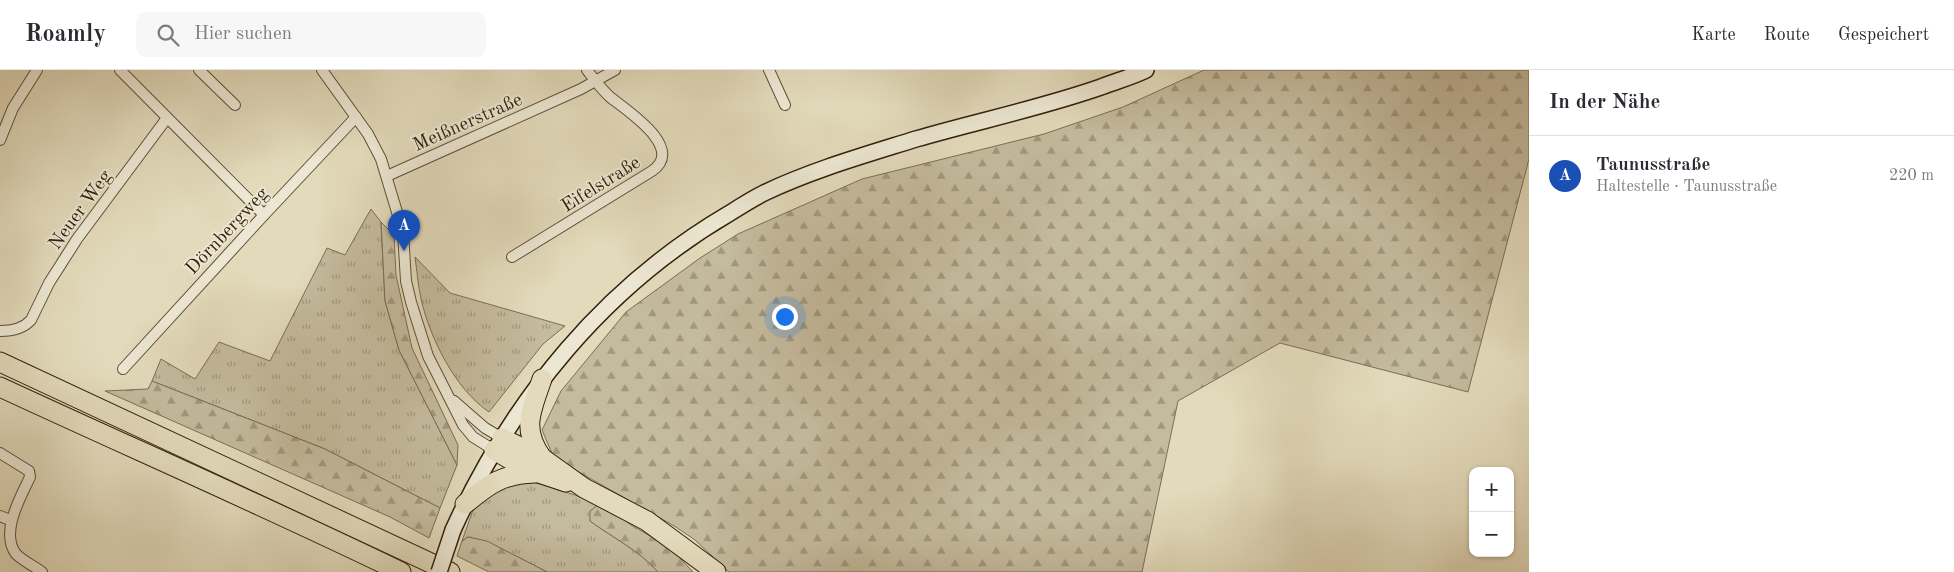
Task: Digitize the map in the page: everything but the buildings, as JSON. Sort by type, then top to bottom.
[{"type":"highway","points":[[0,362],[450,572]]},
{"type":"highway","points":[[540,466],[529,431],[531,413],[542,379]]},
{"type":"highway","points":[[0,387],[297,522],[402,572]]},
{"type":"highway","points":[[498,444],[519,465],[540,466],[647,521],[716,572]]},
{"type":"highway","points":[[465,504],[485,488],[502,478],[540,466]]},
{"type":"highway","points":[[690,552],[704,572]]},
{"type":"main road","points":[[439,572],[465,504],[498,444],[542,379],[610,302],[695,233],[763,194],[822,169],[918,138],[1073,97],[1146,70]]},
{"type":"street","points":[[0,140],[14,108],[37,70]]},
{"type":"street","points":[[120,70],[264,215]]},
{"type":"street","points":[[199,70],[235,105]]},
{"type":"street","points":[[322,70],[375,146],[387,176],[403,232],[406,281],[415,318],[428,356],[467,431],[473,438],[498,444]]},
{"type":"street","points":[[587,70],[595,80]]},
{"type":"street","name":"Meißnerstraße","points":[[387,176],[580,89],[615,70]]},
{"type":"street","points":[[769,70],[785,105]]},
{"type":"street","name":"Eifelstraße","points":[[512,258],[659,167],[662,160],[662,152],[659,143],[640,120],[610,97],[595,80]]},
{"type":"street","name":"Dörnbergweg","points":[[123,369],[356,117]]},
{"type":"street","name":"Neuer Weg","points":[[0,331],[16,330],[27,325],[32,320],[48,282],[77,239],[167,118]]},
{"type":"street","points":[[0,453],[29,471],[30,477],[10,520],[8,538],[11,547],[17,554],[42,572]]},
{"type":"street","points":[[0,516],[10,520]]},
{"type":"green space","points":[[1204,70],[1529,70],[1529,159],[1468,392],[1280,343],[1178,401],[1142,572],[729,572],[695,540],[676,527],[554,458],[542,430],[561,391],[626,312],[700,258],[738,234],[862,179],[1044,134],[1123,107]]},
{"type":"green space","points":[[371,209],[381,222],[385,301],[399,350],[457,465],[440,508],[325,449],[152,381],[161,359],[195,379],[219,342],[270,361],[327,248],[345,255]]},
{"type":"green space","points":[[381,222],[394,235],[396,275],[412,348],[458,445],[457,465],[399,350],[385,301]]},
{"type":"green space","points":[[415,257],[450,293],[565,326],[543,344],[489,412],[465,390],[446,362],[438,346],[421,299]]},
{"type":"green space","points":[[152,381],[325,449],[440,508],[429,538],[390,517],[105,391],[148,389]]},
{"type":"green space","points":[[527,480],[575,495],[598,505],[590,521],[634,551],[658,572],[547,572],[518,557],[468,537],[462,541],[473,510],[495,489]]},
{"type":"green space","points":[[598,505],[615,513],[631,525],[659,541],[678,556],[693,572],[658,572],[634,551],[590,521],[590,511]]},
{"type":"green space","points":[[468,537],[487,541],[547,572],[489,572],[457,556],[462,541]]},
{"type":"place","name":"Taunusstraße","points":[[404,251]]}]
